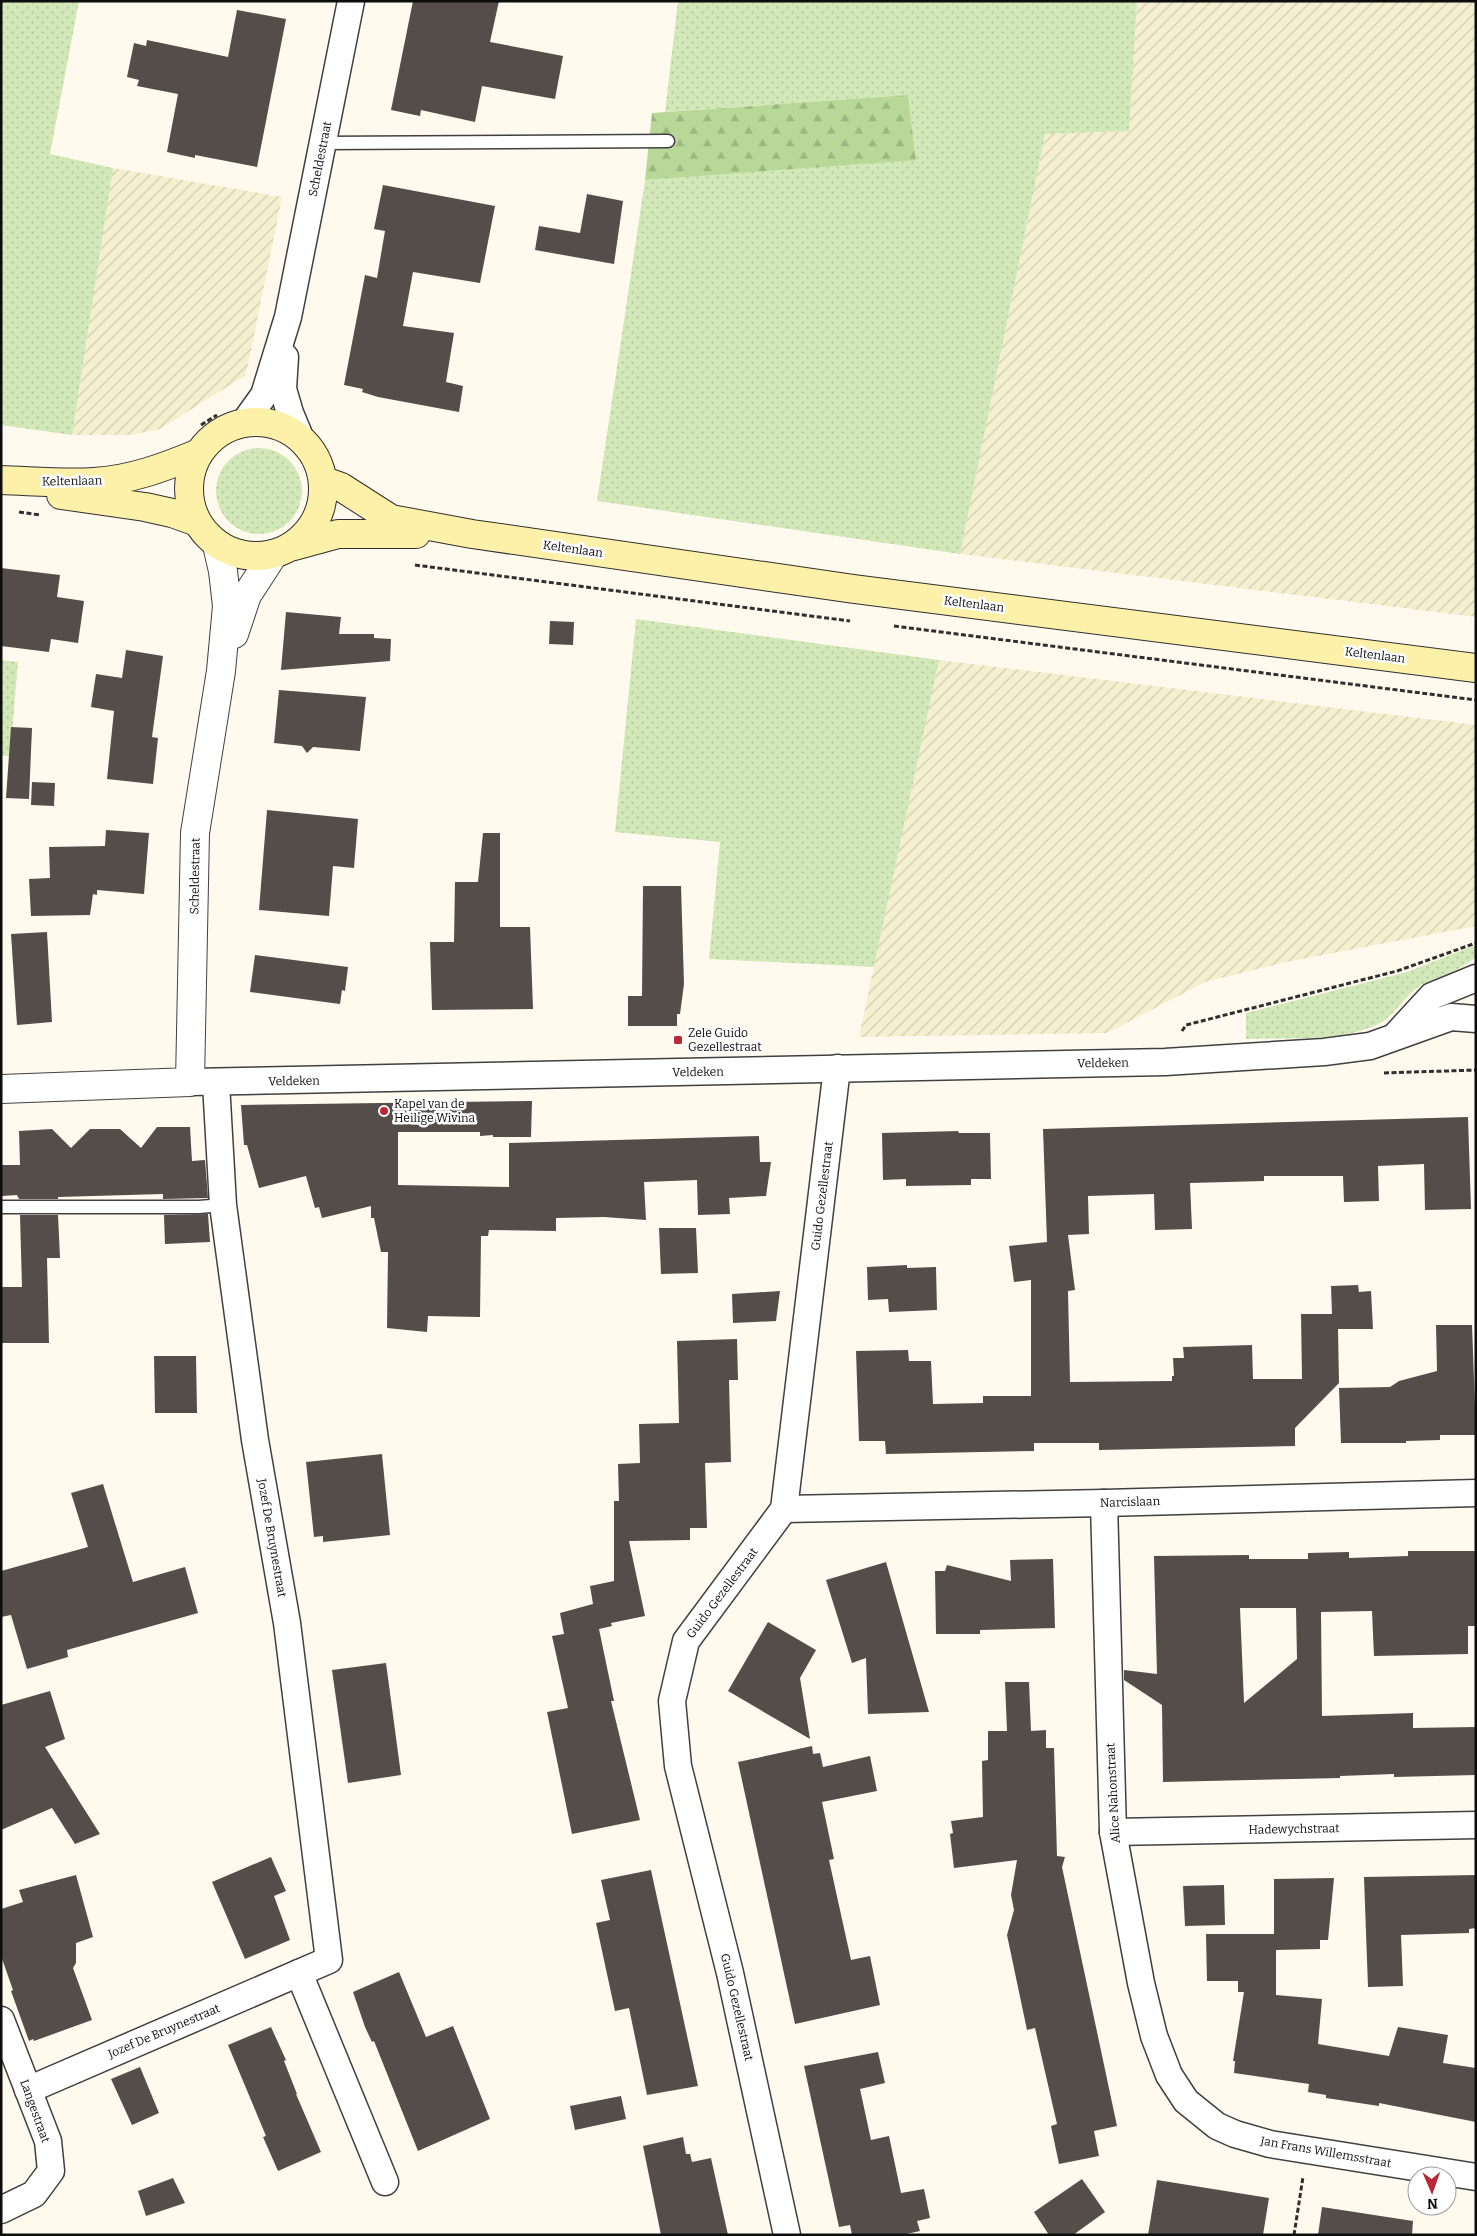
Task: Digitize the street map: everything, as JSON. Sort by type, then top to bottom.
[{"type":"main road","name":"Keltenlaan","points":[[1,481],[94,482],[150,472],[199,440],[215,436],[250,414],[258,421],[278,425],[300,437],[316,456],[324,481],[321,511],[314,525],[304,537],[283,550]]},
{"type":"main road","name":"Keltenlaan","points":[[199,440],[188,491],[192,510],[197,522],[207,536],[217,545],[234,553],[248,557],[283,550],[338,534],[472,534]]},
{"type":"main road","name":"Keltenlaan","points":[[1,481],[64,496],[145,507],[172,513],[197,522]]},
{"type":"main road","name":"Keltenlaan","points":[[324,481],[341,487],[391,519],[472,534],[854,589],[1476,668]]},
{"type":"street","name":"Scheldestraat","points":[[250,414],[264,394],[288,317],[351,1]]},
{"type":"street","name":"Scheldestraat","points":[[288,317],[283,389],[300,437]]},
{"type":"street","name":"Scheldestraat","points":[[203,1083],[195,832],[221,671],[227,606],[223,571],[217,545]]},
{"type":"street","name":"Scheldestraat","points":[[221,671],[247,595],[283,550]]},
{"type":"street","name":"Veldeken","points":[[1394,1038],[1432,996],[1476,978]]},
{"type":"street","name":"Veldeken","points":[[1,1089],[837,1068],[1165,1062],[1324,1052],[1370,1046],[1451,1017],[1476,1020]]},
{"type":"street","name":"Guido Gezellestraat","points":[[787,2235],[730,1973],[678,1766],[672,1701],[686,1641],[784,1509],[837,1068]]},
{"type":"street","name":"Jozef De Bruynestraat","points":[[28,2090],[329,1960],[287,1623],[255,1440],[223,1205],[203,1083]]},
{"type":"street","name":"Narcislaan","points":[[784,1509],[1476,1493]]},
{"type":"street","name":"Alice Nahonstraat","points":[[1104,1503],[1113,1832],[1141,1983],[1154,2036],[1169,2075],[1186,2101]]},
{"type":"street","name":"Hadewychstraat","points":[[1113,1832],[1476,1825]]},
{"type":"street","points":[[300,1973],[385,2182]]},
{"type":"street","name":"Langestraat","points":[[1,2020],[48,2141],[50,2171],[34,2194],[1,2210]]},
{"type":"street","name":"Jan Frans Willemsstraat","points":[[1186,2101],[1217,2126],[1235,2134],[1270,2144],[1476,2177]]},
{"type":"lane","points":[[323,143],[668,141]]},
{"type":"lane","points":[[1,1207],[199,1207],[223,1205]]},
{"type":"path","points":[[199,440],[222,412],[239,407],[250,414]]},
{"type":"path","points":[[405,564],[851,621]]},
{"type":"path","points":[[891,626],[1476,700]]},
{"type":"path","points":[[1165,1062],[1186,1024],[1397,971],[1476,943]]},
{"type":"path","points":[[1294,2235],[1308,2150]]},
{"type":"shaded area","points":[[1137,1],[1476,1],[1476,617],[960,554],[1045,134],[1129,131]]},
{"type":"shaded area","points":[[113,168],[282,197],[246,375],[160,429],[130,435],[72,435]]},
{"type":"shaded area","points":[[939,660],[1476,725],[1476,926],[1286,962],[1205,982],[1107,1033],[859,1037]]},
{"type":"green space","points":[[1,1],[79,1],[50,154],[113,168],[72,435],[1,425]]},
{"type":"green space","points":[[678,1],[1137,1],[1129,131],[1045,134],[960,554],[597,501],[645,180],[916,159],[908,95],[665,112]]},
{"type":"green space","points":[[908,95],[916,160],[645,180],[652,113]]},
{"type":"green space","points":[[259,448],[275,451],[283,455],[295,467],[299,475],[302,491],[299,507],[295,515],[283,527],[275,531],[259,534],[243,531],[235,527],[223,515],[219,507],[216,491],[219,475],[223,467],[235,455],[243,451]]},
{"type":"green space","points":[[636,619],[939,660],[874,967],[709,959],[720,842],[615,832]]},
{"type":"green space","points":[[1,660],[18,662],[10,756],[1,756]]},
{"type":"green space","points":[[1476,945],[1476,957],[1457,970],[1418,987],[1387,1018],[1367,1029],[1315,1038],[1246,1039],[1246,1013],[1407,972]]},
{"type":"building","points":[[413,1],[499,1],[490,42],[563,56],[555,99],[482,86],[475,122],[421,110],[420,116],[391,110]]},
{"type":"building","points":[[237,10],[286,19],[257,167],[195,155],[195,158],[167,152],[178,94],[137,86],[139,80],[127,77],[134,43],[146,46],[147,40],[228,57]]},
{"type":"building","points":[[383,185],[495,206],[480,283],[413,272],[403,326],[454,333],[446,382],[463,386],[459,412],[378,397],[362,392],[363,389],[344,385],[365,275],[377,278],[385,231],[374,229]]},
{"type":"building","points":[[587,194],[623,201],[614,264],[535,250],[539,226],[580,233]]},
{"type":"building","points":[[1,568],[60,575],[57,597],[84,601],[78,643],[51,639],[49,652],[1,646]]},
{"type":"building","points":[[286,612],[341,617],[339,634],[374,634],[374,638],[391,639],[390,661],[281,670]]},
{"type":"building","points":[[550,621],[574,622],[573,645],[549,644]]},
{"type":"building","points":[[126,650],[163,656],[152,737],[158,738],[153,784],[107,779],[114,711],[91,707],[96,674],[122,678]]},
{"type":"building","points":[[279,690],[366,697],[360,751],[313,747],[307,753],[302,746],[274,743]]},
{"type":"building","points":[[11,727],[32,728],[29,799],[6,798]]},
{"type":"building","points":[[32,782],[55,783],[54,806],[31,805]]},
{"type":"building","points":[[267,810],[358,819],[354,868],[333,866],[329,916],[259,910]]},
{"type":"building","points":[[106,830],[149,833],[144,894],[97,890],[97,895],[93,894],[90,915],[31,916],[29,879],[50,878],[49,847],[105,846]]},
{"type":"building","points":[[483,833],[500,833],[500,927],[530,927],[533,1009],[432,1010],[430,942],[454,942],[455,882],[478,882]]},
{"type":"building","points":[[643,886],[681,886],[684,984],[680,1014],[677,1014],[677,1026],[628,1026],[628,996],[642,996]]},
{"type":"building","points":[[47,932],[52,1022],[17,1025],[11,934]]},
{"type":"building","points":[[255,955],[348,967],[345,991],[342,990],[340,1004],[250,992]]},
{"type":"building","points":[[532,1101],[531,1137],[480,1136],[480,1132],[398,1132],[398,1185],[509,1187],[509,1143],[759,1136],[760,1162],[771,1162],[766,1196],[729,1198],[730,1214],[698,1215],[697,1180],[644,1182],[646,1220],[604,1217],[556,1218],[556,1231],[489,1230],[488,1236],[481,1236],[480,1317],[428,1316],[427,1332],[387,1328],[388,1252],[381,1252],[374,1218],[371,1218],[371,1206],[322,1218],[319,1207],[315,1208],[306,1176],[259,1188],[247,1145],[244,1145],[241,1105]]},
{"type":"building","points":[[1468,1117],[1471,1209],[1425,1210],[1424,1164],[1378,1166],[1379,1201],[1344,1202],[1343,1176],[1264,1176],[1264,1181],[1190,1183],[1192,1229],[1155,1230],[1154,1194],[1088,1196],[1089,1234],[1068,1235],[1075,1290],[1068,1291],[1070,1382],[1172,1381],[1172,1376],[1174,1376],[1173,1358],[1184,1358],[1183,1347],[1252,1345],[1253,1379],[1302,1379],[1301,1314],[1332,1314],[1331,1286],[1358,1285],[1359,1292],[1371,1291],[1373,1329],[1338,1329],[1339,1383],[1295,1428],[1295,1446],[1099,1450],[1099,1443],[1034,1443],[1034,1451],[886,1454],[885,1441],[859,1441],[856,1351],[908,1350],[909,1361],[931,1361],[933,1404],[983,1403],[983,1396],[1031,1396],[1031,1280],[1014,1282],[1009,1246],[1047,1242],[1043,1129]]},
{"type":"building","points":[[157,1127],[190,1127],[192,1161],[205,1160],[208,1198],[163,1199],[163,1194],[58,1197],[58,1199],[19,1199],[17,1195],[2,1196],[1,1165],[20,1165],[19,1131],[52,1129],[71,1148],[90,1129],[120,1129],[141,1148]]},
{"type":"building","points":[[958,1131],[959,1133],[990,1133],[991,1179],[971,1179],[971,1185],[906,1186],[906,1179],[883,1180],[882,1133]]},
{"type":"building","points":[[208,1214],[210,1242],[165,1244],[164,1215]]},
{"type":"building","points":[[20,1215],[58,1215],[60,1258],[47,1258],[49,1343],[1,1343],[1,1287],[22,1287]]},
{"type":"building","points":[[659,1228],[696,1228],[698,1273],[661,1274]]},
{"type":"building","points":[[907,1265],[907,1268],[936,1267],[937,1310],[889,1312],[888,1299],[868,1300],[867,1267]]},
{"type":"building","points":[[780,1291],[776,1321],[733,1323],[732,1294]]},
{"type":"building","points":[[1436,1325],[1472,1325],[1476,1435],[1440,1435],[1440,1440],[1406,1441],[1406,1443],[1341,1443],[1339,1388],[1390,1387],[1399,1381],[1437,1371]]},
{"type":"building","points":[[737,1339],[738,1380],[729,1380],[731,1462],[705,1463],[707,1528],[690,1528],[690,1540],[629,1541],[645,1616],[611,1623],[612,1626],[599,1629],[614,1701],[611,1701],[640,1820],[572,1834],[547,1712],[568,1708],[552,1636],[564,1634],[560,1613],[593,1604],[590,1586],[614,1581],[614,1501],[619,1501],[618,1464],[640,1463],[639,1424],[679,1423],[677,1341]]},
{"type":"building","points":[[154,1356],[196,1356],[197,1413],[155,1413]]},
{"type":"building","points":[[382,1454],[390,1535],[323,1542],[323,1536],[314,1537],[306,1462]]},
{"type":"building","points":[[103,1484],[133,1582],[185,1567],[198,1613],[67,1650],[68,1657],[27,1669],[11,1615],[1,1617],[1,1571],[88,1547],[71,1493]]},
{"type":"building","points":[[1408,1551],[1476,1551],[1476,1626],[1468,1626],[1468,1654],[1374,1656],[1372,1611],[1321,1612],[1322,1716],[1413,1713],[1413,1728],[1476,1727],[1476,1775],[1394,1777],[1394,1774],[1340,1776],[1340,1778],[1163,1782],[1162,1705],[1124,1680],[1124,1670],[1157,1674],[1154,1556],[1249,1555],[1249,1559],[1308,1559],[1308,1553],[1349,1552],[1349,1558],[1408,1556]],"holes":[[[1240,1608],[1296,1608],[1297,1659],[1244,1703]]]},
{"type":"building","points":[[1053,1559],[1055,1628],[980,1630],[980,1634],[936,1634],[935,1571],[945,1571],[947,1565],[1011,1581],[1010,1560]]},
{"type":"building","points":[[886,1562],[929,1712],[868,1714],[866,1658],[852,1663],[826,1580]]},
{"type":"building","points":[[768,1622],[816,1650],[800,1678],[810,1739],[728,1691]]},
{"type":"building","points":[[386,1663],[401,1775],[348,1783],[332,1670]]},
{"type":"building","points":[[1005,1682],[1029,1682],[1031,1731],[1046,1730],[1046,1748],[1054,1748],[1057,1856],[1065,1857],[1062,1867],[1117,2126],[1094,2131],[1099,2156],[1059,2164],[1051,2126],[1057,2124],[1035,2028],[1027,2030],[1007,1935],[1014,1910],[1011,1895],[1017,1860],[954,1868],[950,1834],[953,1833],[951,1821],[983,1817],[982,1761],[988,1760],[988,1731],[1007,1731]]},
{"type":"building","points":[[50,1691],[65,1739],[45,1747],[100,1834],[75,1844],[52,1808],[1,1830],[1,1705]]},
{"type":"building","points":[[812,1746],[813,1754],[820,1753],[823,1767],[870,1756],[877,1791],[822,1802],[834,1859],[829,1860],[851,1960],[870,1956],[880,2005],[795,2024],[738,1762]]},
{"type":"building","points":[[271,1857],[286,1891],[274,1896],[290,1940],[245,1959],[212,1882]]},
{"type":"building","points":[[651,1870],[698,2086],[647,2095],[629,2008],[615,2011],[596,1923],[610,1920],[601,1880]]},
{"type":"building","points":[[76,1875],[93,1937],[76,1943],[76,1963],[73,1968],[92,2020],[34,2041],[33,2039],[29,2041],[1,1956],[1,1909],[23,1902],[19,1890]]},
{"type":"building","points":[[1476,1875],[1476,1928],[1469,1929],[1469,1933],[1401,1935],[1403,1986],[1368,1987],[1364,1877]]},
{"type":"building","points":[[1334,1878],[1328,1940],[1320,1940],[1320,1949],[1276,1950],[1276,1995],[1322,1999],[1318,2044],[1389,2056],[1398,2027],[1448,2035],[1443,2063],[1476,2068],[1476,2122],[1379,2103],[1379,2106],[1326,2098],[1326,2095],[1308,2092],[1309,2084],[1234,2073],[1235,2061],[1233,2061],[1244,1992],[1238,1992],[1238,1981],[1207,1981],[1206,1934],[1274,1934],[1274,1879]]},
{"type":"building","points":[[1224,1885],[1225,1925],[1185,1926],[1183,1886]]},
{"type":"building","points":[[399,1972],[426,2037],[453,2026],[490,2119],[418,2151],[374,2041],[372,2042],[365,2027],[353,1992]]},
{"type":"building","points":[[271,2027],[286,2060],[284,2061],[296,2094],[321,2152],[278,2171],[263,2137],[266,2136],[228,2045]]},
{"type":"building","points":[[878,2052],[885,2083],[860,2089],[871,2140],[889,2136],[901,2193],[924,2189],[930,2218],[917,2221],[920,2231],[902,2235],[852,2235],[850,2225],[839,2227],[804,2066]]},
{"type":"building","points":[[140,2067],[159,2113],[132,2125],[111,2079]]},
{"type":"building","points":[[621,2096],[626,2119],[575,2130],[570,2106]]},
{"type":"building","points":[[683,2137],[686,2154],[690,2154],[692,2162],[711,2158],[728,2235],[661,2235],[643,2146]]},
{"type":"building","points":[[173,2178],[185,2203],[146,2216],[138,2191]]},
{"type":"building","points":[[1082,2179],[1105,2212],[1073,2235],[1049,2235],[1034,2212]]},
{"type":"building","points":[[1157,2180],[1269,2198],[1263,2235],[1148,2235]]},
{"type":"building","points":[[1322,2207],[1413,2221],[1412,2235],[1318,2235]]},
{"type":"place","name":"Zele Guido Gezellestraat","points":[[678,1040]]},
{"type":"place","name":"Kapel van de Heilige Wivina","points":[[384,1111]]}]
